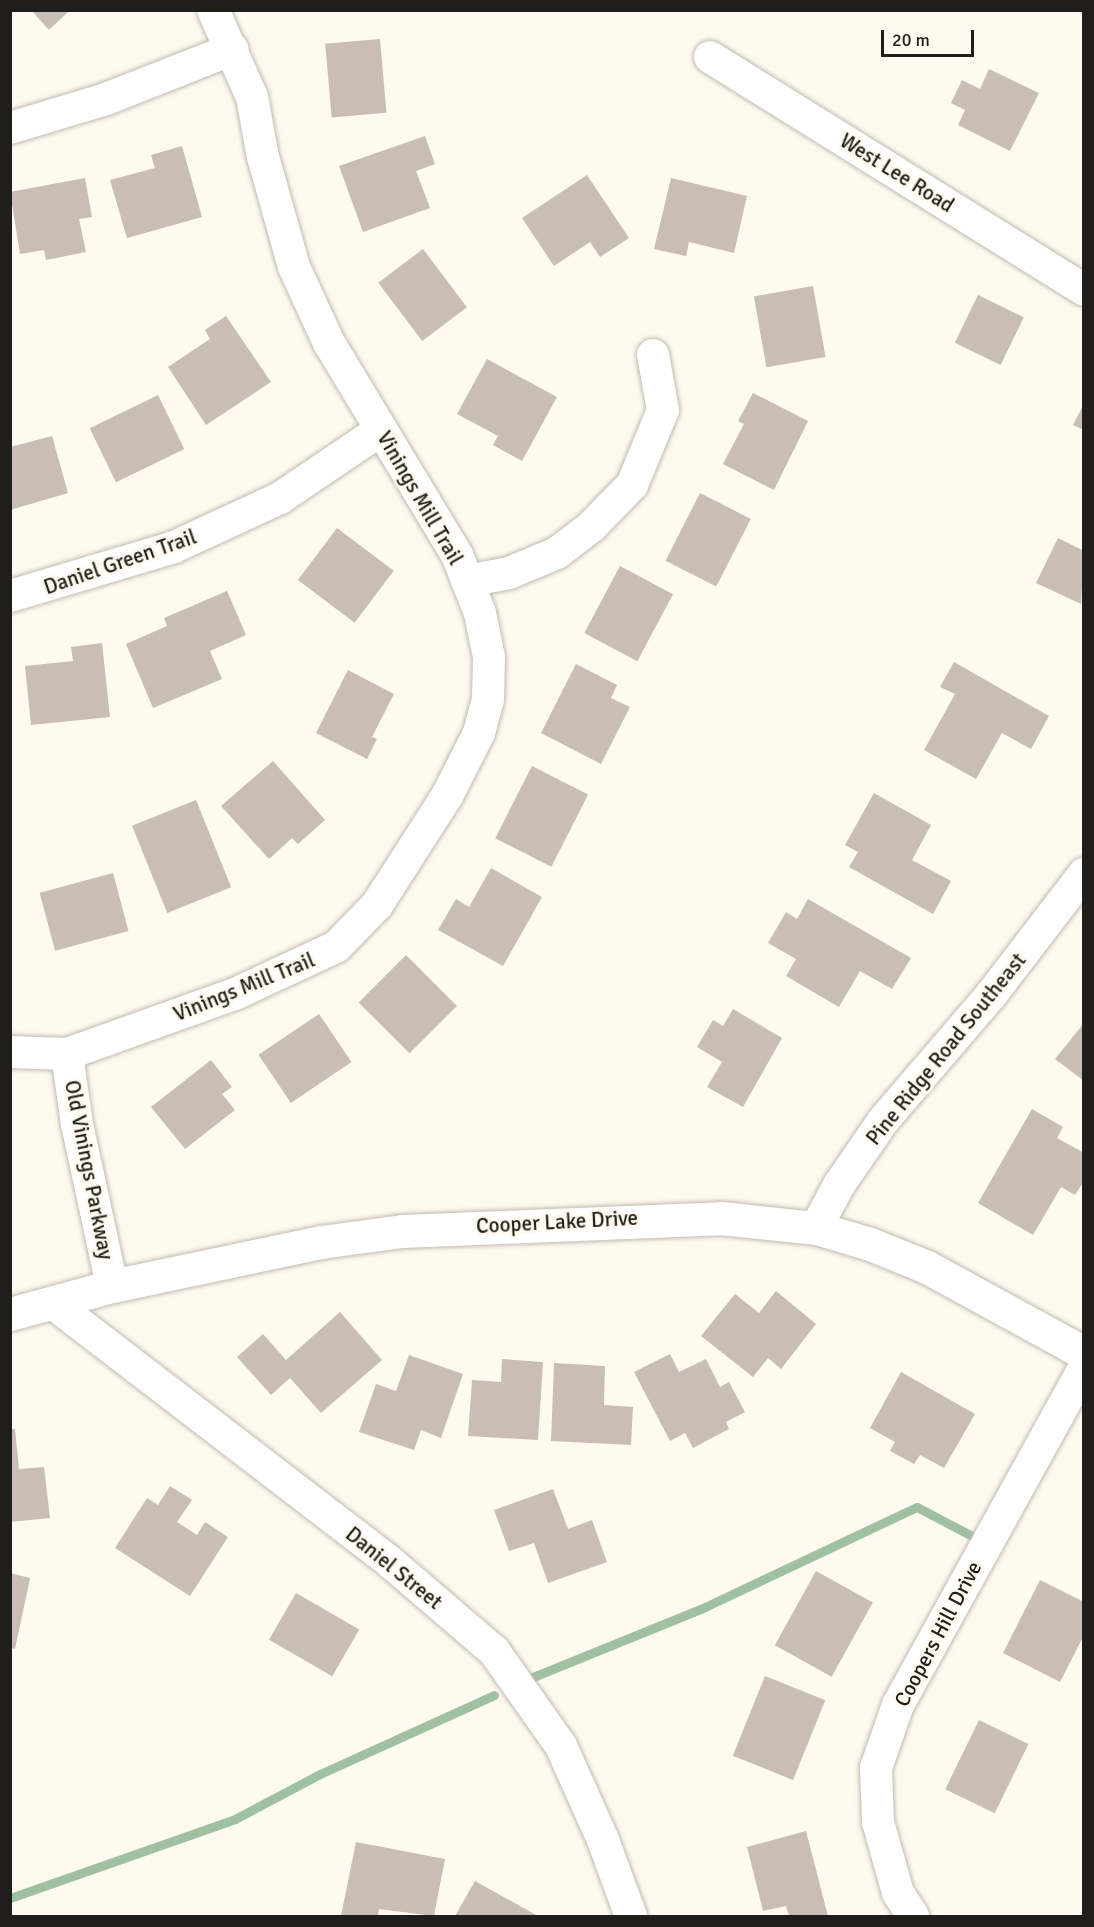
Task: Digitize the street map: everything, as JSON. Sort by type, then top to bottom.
[{"type":"street","name":"Vinings Mill Trail","points":[[10,1052],[68,1054],[293,970],[336,947],[377,905],[447,796],[479,734],[488,699],[489,657],[480,613],[457,555],[329,343],[294,267],[263,157],[252,97],[233,49],[213,10]]},
{"type":"street","points":[[10,128],[106,99],[233,49]]},
{"type":"street","name":"West Lee Road","points":[[710,57],[1083,290]]},
{"type":"street","points":[[467,581],[509,573],[557,552],[591,527],[632,485],[663,410],[653,355]]},
{"type":"street","name":"Daniel Green Trail","points":[[10,596],[174,547],[280,498],[381,430]]},
{"type":"street","name":"Pine Ridge Road Southeast","points":[[816,1228],[838,1185],[883,1121],[991,995],[1083,874]]},
{"type":"street","name":"Old Vinings Parkway","points":[[68,1054],[77,1124],[112,1286]]},
{"type":"street","name":"Cooper Lake Drive","points":[[10,1314],[54,1304],[112,1286],[321,1242],[418,1229],[721,1218],[816,1228],[927,1267],[1083,1353]]},
{"type":"street","name":"Daniel Street","points":[[54,1304],[390,1562],[494,1651],[561,1746],[603,1840],[631,1917]]},
{"type":"street","name":"Coopers Hill Drive","points":[[913,1917],[898,1893],[878,1822],[876,1768],[898,1705],[1083,1368]]},
{"type":"building","points":[[31,10],[70,10],[49,30]]},
{"type":"building","points":[[380,39],[386,113],[332,118],[325,44]]},
{"type":"building","points":[[989,69],[1039,93],[1010,151],[958,125],[965,110],[951,103],[962,80],[980,89]]},
{"type":"building","points":[[425,136],[435,164],[416,171],[430,208],[363,232],[339,166]]},
{"type":"building","points":[[182,146],[202,217],[127,238],[110,180],[155,168],[151,155]]},
{"type":"building","points":[[587,175],[629,238],[600,257],[590,242],[554,266],[522,218]]},
{"type":"building","points":[[85,178],[92,217],[79,219],[86,252],[46,260],[44,250],[20,254],[10,192]]},
{"type":"building","points":[[671,178],[747,196],[734,253],[689,242],[686,256],[654,249]]},
{"type":"building","points":[[423,249],[467,307],[422,341],[378,283]]},
{"type":"building","points":[[813,286],[826,357],[766,367],[754,296]]},
{"type":"building","points":[[978,295],[1024,317],[1001,365],[955,343]]},
{"type":"building","points":[[226,316],[271,382],[206,425],[168,367],[210,339],[205,330]]},
{"type":"building","points":[[487,359],[557,397],[522,461],[493,445],[498,436],[457,414]]},
{"type":"building","points":[[753,393],[808,421],[774,490],[723,464],[744,424],[738,421]]},
{"type":"building","points":[[158,395],[184,449],[116,482],[90,428]]},
{"type":"building","points":[[1084,404],[1084,430],[1073,425]]},
{"type":"building","points":[[52,436],[68,493],[10,510],[10,447]]},
{"type":"building","points":[[700,493],[751,519],[716,587],[665,561]]},
{"type":"building","points":[[337,528],[394,571],[355,623],[298,580]]},
{"type":"building","points":[[1058,538],[1084,551],[1081,604],[1036,583]]},
{"type":"building","points":[[620,566],[673,594],[637,661],[584,633]]},
{"type":"building","points":[[227,591],[246,635],[210,651],[222,679],[153,708],[126,644],[167,626],[164,618]]},
{"type":"building","points":[[102,643],[110,717],[31,725],[25,666],[73,661],[71,647]]},
{"type":"building","points":[[954,662],[1049,716],[1031,749],[1002,733],[976,779],[924,750],[955,694],[940,687]]},
{"type":"building","points":[[576,664],[617,685],[611,698],[630,707],[601,764],[541,733]]},
{"type":"building","points":[[348,670],[394,694],[372,737],[377,739],[367,759],[316,733]]},
{"type":"building","points":[[273,761],[325,820],[298,844],[292,838],[269,859],[221,806]]},
{"type":"building","points":[[532,766],[588,795],[551,867],[495,838]]},
{"type":"building","points":[[874,793],[931,825],[912,860],[951,881],[933,914],[849,867],[858,852],[845,845]]},
{"type":"building","points":[[196,800],[231,887],[167,913],[132,826]]},
{"type":"building","points":[[491,868],[542,897],[503,966],[438,930],[456,899],[469,907]]},
{"type":"building","points":[[113,873],[129,931],[55,951],[40,893]]},
{"type":"building","points":[[808,899],[911,958],[892,989],[860,971],[839,1007],[786,976],[796,959],[768,943],[786,912],[797,919]]},
{"type":"building","points":[[406,955],[457,1006],[410,1053],[359,1002]]},
{"type":"building","points":[[733,1009],[782,1038],[743,1107],[707,1087],[722,1062],[697,1047],[713,1020],[723,1026]]},
{"type":"building","points":[[319,1014],[351,1062],[291,1103],[258,1055]]},
{"type":"building","points":[[1084,1023],[1084,1081],[1055,1059]]},
{"type":"building","points":[[211,1060],[232,1087],[222,1094],[235,1110],[185,1149],[151,1107]]},
{"type":"building","points":[[1032,1109],[1063,1127],[1057,1138],[1084,1153],[1084,1181],[1075,1195],[1061,1187],[1033,1235],[978,1203]]},
{"type":"building","points":[[776,1291],[816,1324],[781,1369],[768,1358],[753,1377],[701,1336],[735,1294],[759,1313]]},
{"type":"building","points":[[340,1312],[382,1360],[321,1413],[290,1378],[271,1395],[237,1357],[263,1334],[286,1360]]},
{"type":"building","points":[[670,1354],[679,1372],[706,1359],[720,1387],[729,1382],[745,1412],[726,1422],[729,1429],[693,1448],[685,1433],[670,1441],[634,1372]]},
{"type":"building","points":[[409,1355],[463,1374],[441,1438],[421,1430],[414,1450],[359,1432],[376,1384],[396,1391]]},
{"type":"building","points":[[502,1359],[543,1362],[538,1440],[468,1436],[472,1380],[501,1382]]},
{"type":"building","points":[[554,1363],[605,1366],[604,1405],[633,1407],[631,1445],[551,1441]]},
{"type":"building","points":[[901,1372],[975,1414],[944,1468],[920,1455],[914,1464],[890,1451],[895,1442],[870,1428]]},
{"type":"building","points":[[10,1429],[15,1429],[19,1469],[44,1467],[50,1518],[10,1522]]},
{"type":"building","points":[[170,1486],[192,1500],[177,1522],[197,1535],[205,1522],[228,1537],[190,1596],[115,1548],[147,1498],[158,1505]]},
{"type":"building","points":[[553,1489],[568,1529],[592,1520],[607,1562],[548,1583],[534,1543],[509,1551],[494,1510]]},
{"type":"building","points":[[816,1571],[873,1603],[832,1677],[775,1645]]},
{"type":"building","points":[[10,1573],[30,1578],[15,1649],[10,1648]]},
{"type":"building","points":[[1040,1580],[1084,1602],[1084,1635],[1060,1682],[1003,1653]]},
{"type":"building","points":[[296,1593],[359,1630],[332,1676],[269,1640]]},
{"type":"building","points":[[765,1676],[825,1700],[793,1780],[733,1756]]},
{"type":"building","points":[[979,1720],[1028,1744],[995,1813],[945,1789]]},
{"type":"building","points":[[806,1831],[828,1916],[789,1916],[786,1906],[763,1911],[747,1847]]},
{"type":"building","points":[[356,1842],[445,1859],[434,1916],[379,1909],[378,1916],[341,1916]]},
{"type":"building","points":[[475,1881],[538,1916],[455,1916]]},
{"type":"waterway","points":[[533,1677],[705,1607],[917,1507],[970,1535]]},
{"type":"waterway","points":[[10,1898],[235,1819],[320,1774],[494,1695]]}]
